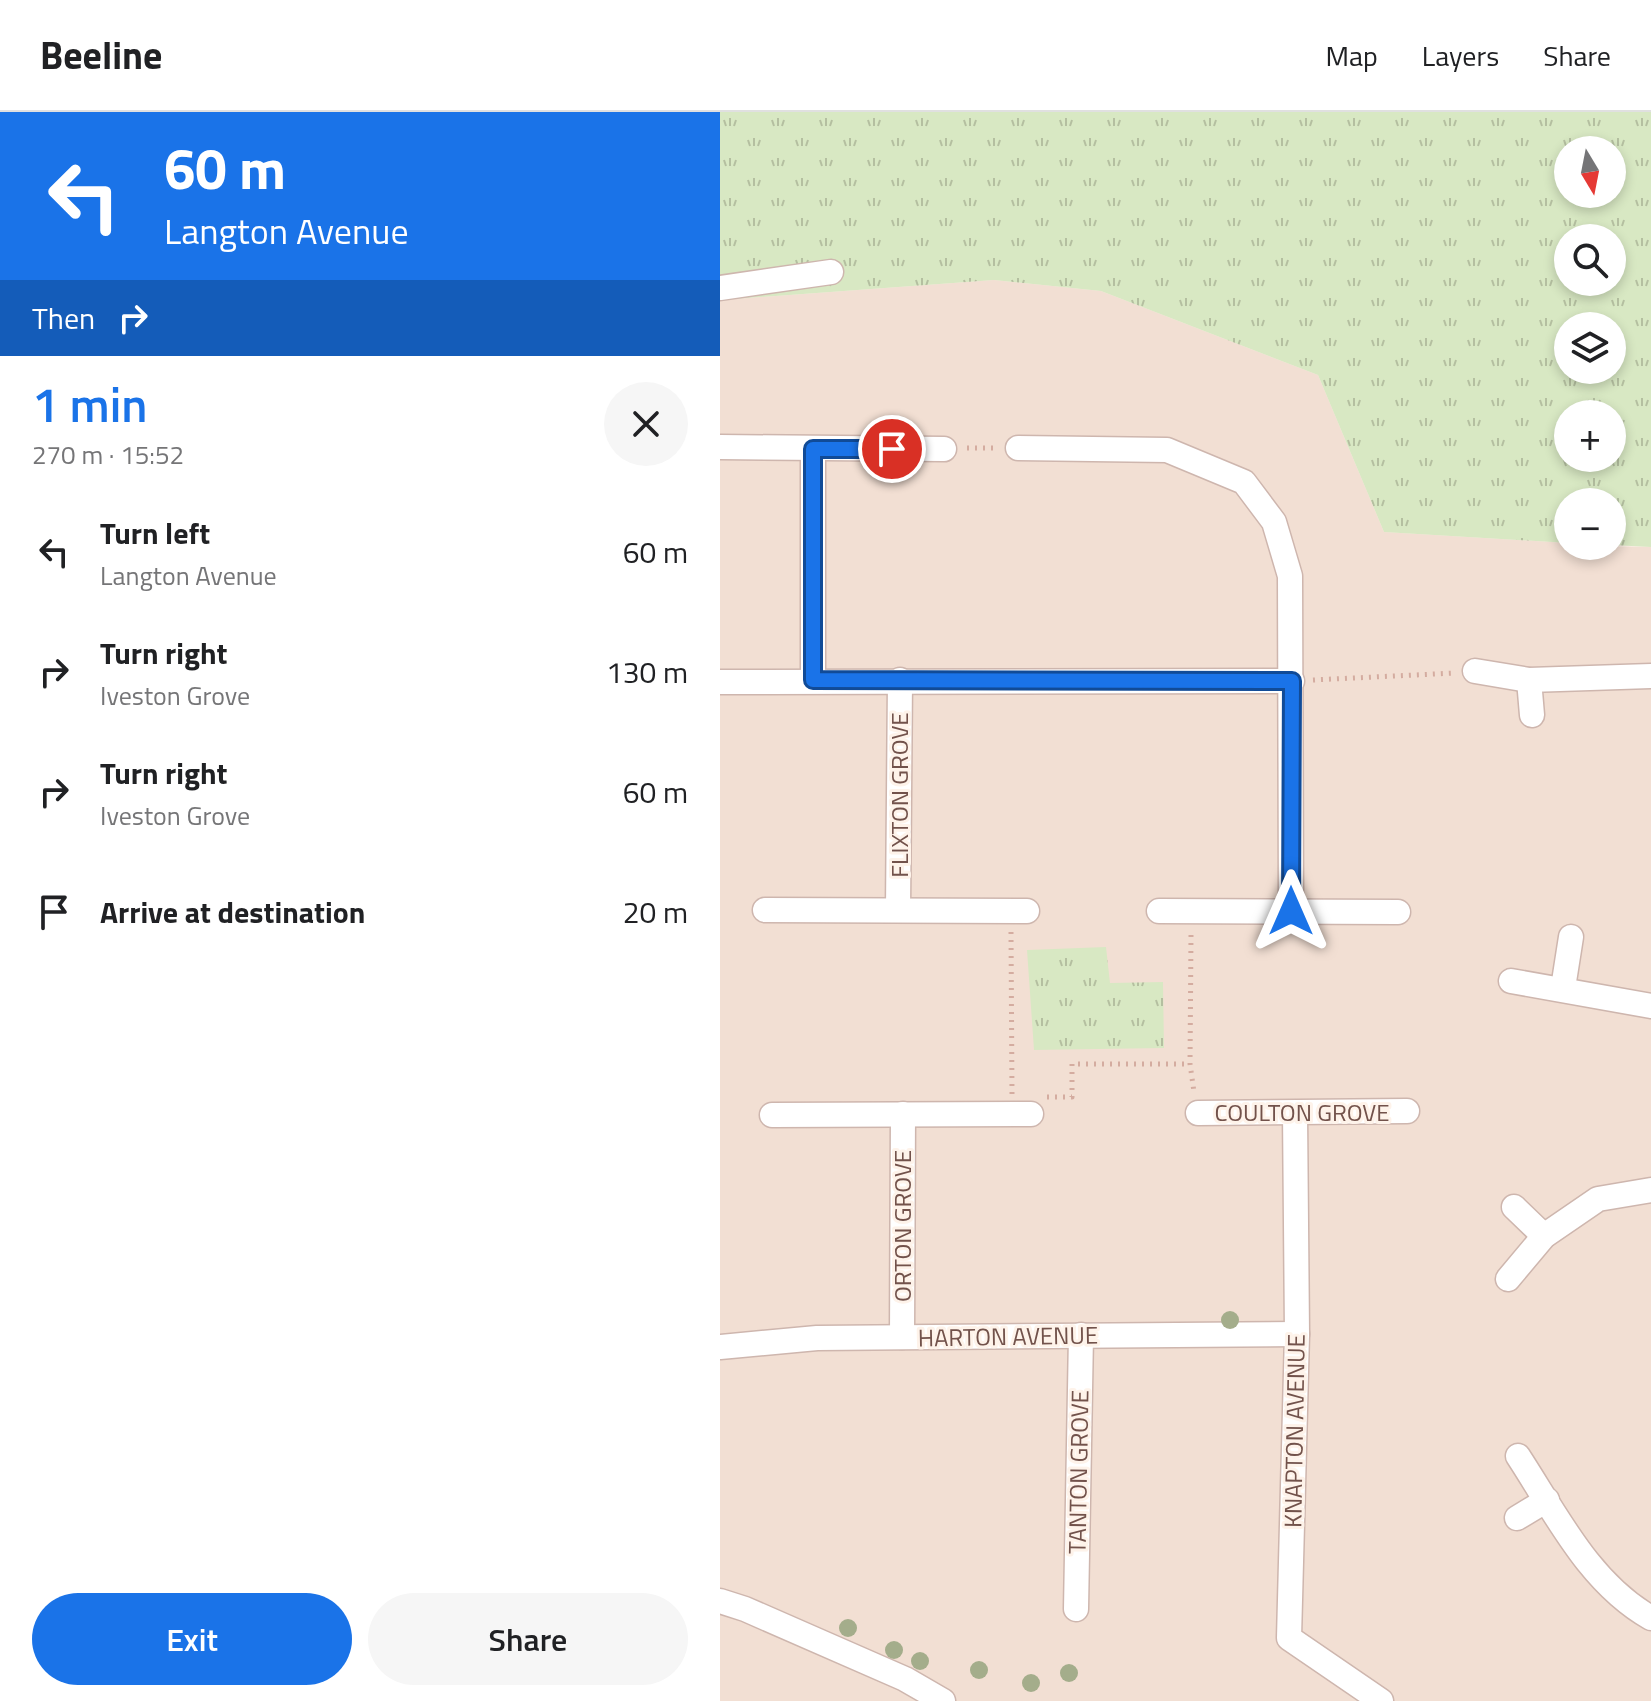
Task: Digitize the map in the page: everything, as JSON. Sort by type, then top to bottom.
[{"type":"street","points":[[720,288],[831,272]]},
{"type":"street","points":[[720,447],[944,449]]},
{"type":"street","points":[[1018,448],[1167,450],[1244,482],[1274,522],[1290,576],[1291,911]]},
{"type":"street","points":[[813,449],[813,680]]},
{"type":"street","points":[[1475,671],[1529,680],[1651,676]]},
{"type":"street","name":"FLIXTON GROVE","points":[[898,910],[900,680]]},
{"type":"street","points":[[1529,680],[1532,715]]},
{"type":"street","points":[[720,682],[1292,681]]},
{"type":"street","name":"FLIXTON GROVE","points":[[765,910],[1019,911]]},
{"type":"street","points":[[1159,911],[1398,912]]},
{"type":"street","points":[[1563,988],[1571,937]]},
{"type":"street","points":[[1511,981],[1651,1006]]},
{"type":"street","name":"ORTON GROVE","points":[[772,1115],[903,1114],[1024,1104]]},
{"type":"street","name":"COULTON GROVE","points":[[1198,1113],[1407,1111]]},
{"type":"street","name":"KNAPTON AVENUE","points":[[1295,1113],[1297,1334],[1289,1638],[1381,1701]]},
{"type":"street","name":"ORTON GROVE","points":[[902,1337],[903,1114]]},
{"type":"street","points":[[1508,1279],[1544,1236],[1598,1199],[1651,1190]]},
{"type":"street","points":[[1514,1207],[1544,1236]]},
{"type":"street","name":"HARTON AVENUE","points":[[720,1347],[817,1338],[1297,1334]]},
{"type":"street","name":"TANTON GROVE","points":[[1076,1609],[1081,1335]]},
{"type":"street","points":[[1518,1456],[1588,1564],[1629,1606],[1651,1618]]},
{"type":"street","points":[[1517,1518],[1547,1500]]},
{"type":"street","points":[[720,1601],[905,1679],[943,1701]]},
{"type":"path","points":[[944,449],[1018,448]]},
{"type":"path","points":[[1292,681],[1475,671]]},
{"type":"path","points":[[1019,911],[1024,1104],[1072,1097],[1072,1064],[1190,1064]]},
{"type":"path","points":[[1191,911],[1190,1064],[1198,1113]]},
{"type":"shaded area","points":[[994,280],[1101,291],[1318,375],[1384,532],[1554,542],[1554,560],[1626,560],[1626,547],[1651,547],[1651,1701],[720,1701],[720,300]]},
{"type":"green space","points":[[720,112],[1651,112],[1651,547],[1626,546],[1626,488],[1554,488],[1554,542],[1384,532],[1318,375],[1101,291],[994,280],[720,300]]},
{"type":"green space","points":[[1106,947],[1110,983],[1163,982],[1164,1048],[1034,1050],[1027,950]]},
{"type":"route","points":[[892,449],[813,449],[813,680],[1292,681],[1291,911]]}]
